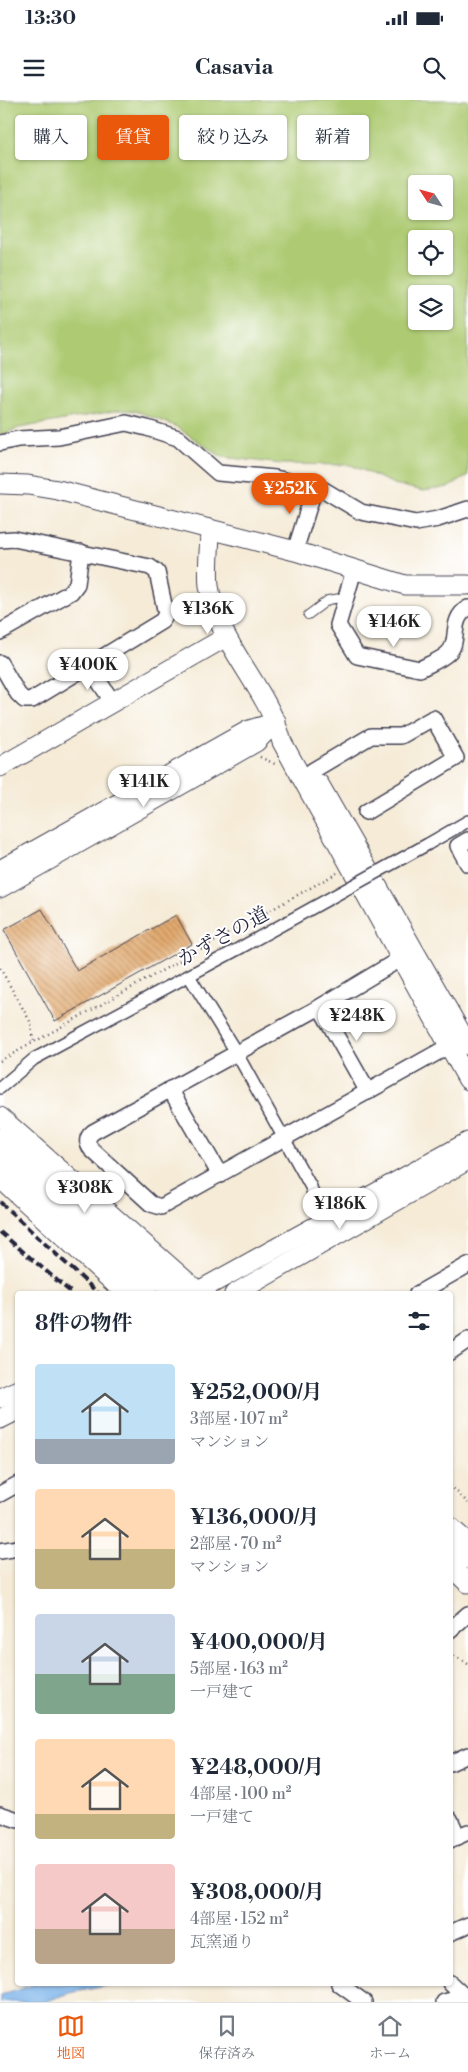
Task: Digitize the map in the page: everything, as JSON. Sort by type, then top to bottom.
[{"type":"street","points":[[0,443],[18,439],[59,437],[126,423],[178,438],[218,474],[275,478],[315,487],[324,490],[360,512],[416,523],[438,519],[468,509]]},
{"type":"street","points":[[0,484],[28,485],[58,490],[295,551],[405,585],[468,585]]},
{"type":"street","points":[[295,551],[315,487]]},
{"type":"street","points":[[210,529],[209,586],[226,637],[276,722],[282,742],[400,958],[462,1041]]},
{"type":"street","points":[[0,540],[14,539],[150,567],[157,572],[166,614],[162,622],[32,700],[24,700],[18,694],[0,663]]},
{"type":"street","points":[[0,632],[71,592],[77,584],[81,552]]},
{"type":"street","points":[[354,570],[338,625],[357,656],[420,669],[449,653],[453,645],[455,626],[461,612],[468,608]]},
{"type":"street","points":[[0,767],[226,637]]},
{"type":"street","points":[[88,665],[112,701]]},
{"type":"street","points":[[312,771],[371,736],[401,736],[433,718],[456,758],[366,812]]},
{"type":"street","points":[[276,722],[290,734],[312,771],[462,1041],[468,1080]]},
{"type":"street","points":[[0,870],[249,730],[276,722]]},
{"type":"street","points":[[0,888],[256,742],[276,722]]},
{"type":"street","name":"かずさの道","points":[[0,1088],[34,1059],[189,976],[468,821]]},
{"type":"street","points":[[468,840],[458,846],[468,864]]},
{"type":"street","points":[[400,958],[320,1006],[92,1132],[88,1136],[87,1143],[90,1149],[156,1207],[166,1205],[462,1041]]},
{"type":"street","points":[[189,976],[236,1052],[316,1201],[328,1218]]},
{"type":"street","points":[[320,1006],[368,1092]]},
{"type":"street","points":[[170,1088],[220,1175]]},
{"type":"street","points":[[0,1117],[195,1291]]},
{"type":"street","points":[[0,1138],[171,1291]]},
{"type":"street","points":[[200,1291],[328,1218],[468,1142]]},
{"type":"street","points":[[0,1159],[144,1291]]},
{"type":"street","points":[[239,1291],[468,1160]]},
{"type":"street","points":[[0,1178],[123,1291]]},
{"type":"street","points":[[422,1291],[468,1265]]},
{"type":"street","points":[[453,1350],[468,1340]]},
{"type":"street","points":[[0,1398],[15,1391]]},
{"type":"street","points":[[0,1419],[15,1412]]},
{"type":"street","points":[[0,1494],[15,1486]]},
{"type":"street","points":[[453,1530],[468,1543]]},
{"type":"street","points":[[453,1546],[468,1559]]},
{"type":"street","points":[[0,1552],[15,1549]]},
{"type":"street","points":[[453,1569],[468,1582]]},
{"type":"street","points":[[453,1579],[468,1587]]},
{"type":"street","points":[[453,1627],[468,1614]]},
{"type":"street","points":[[453,1762],[468,1755]]},
{"type":"street","points":[[0,1814],[15,1819]]},
{"type":"street","points":[[453,1825],[459,1836]]},
{"type":"street","points":[[453,1932],[468,1925]]},
{"type":"street","points":[[453,1985],[466,1996]]},
{"type":"street","points":[[342,1986],[364,2002]]},
{"type":"street","points":[[444,2002],[466,1996]]},
{"type":"lane","points":[[308,614],[328,600],[347,597]]},
{"type":"path","points":[[259,757],[278,765]]},
{"type":"path","points":[[0,1061],[337,873]]},
{"type":"path","points":[[0,968],[31,1023],[34,1059]]},
{"type":"path","points":[[453,1488],[468,1503]]},
{"type":"path","points":[[453,1655],[468,1664]]},
{"type":"green space","points":[[0,100],[468,100],[468,476],[449,487],[423,491],[394,484],[351,465],[282,464],[222,457],[175,426],[136,411],[120,410],[19,428],[0,435]]},
{"type":"water","points":[[29,1986],[106,1986],[70,1993],[44,2002],[0,2002],[0,1996]]},
{"type":"building","points":[[42,909],[77,971],[176,915],[192,944],[55,1021],[4,930]]},
{"type":"railway","points":[[0,1202],[96,1291]]},
{"type":"railway","points":[[0,1232],[69,1291]]}]
